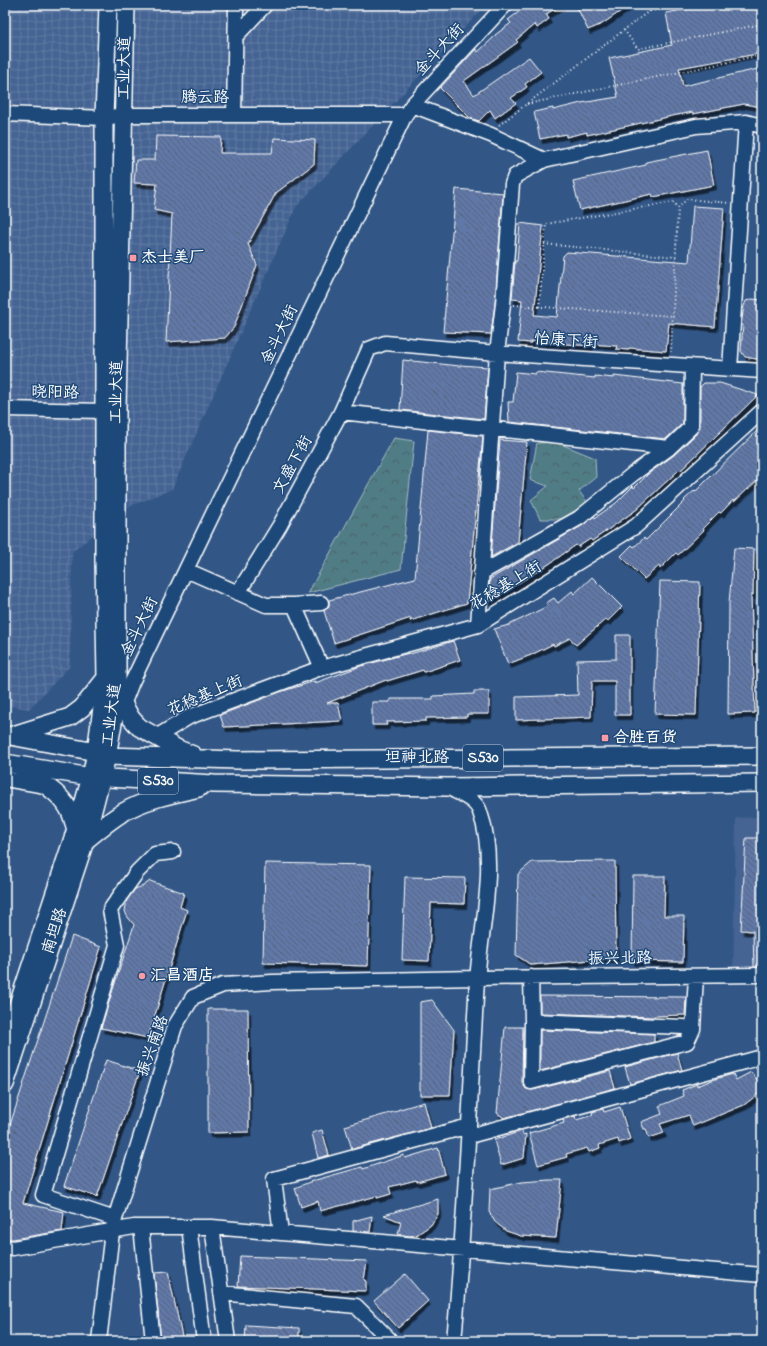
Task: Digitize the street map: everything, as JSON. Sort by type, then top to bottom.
[{"type":"main road","name":"工业大道","points":[[102,754],[106,678],[104,560],[104,118],[108,5]]},
{"type":"main road","name":"工业大道","points":[[102,754],[117,701],[120,699],[116,408],[126,5]]},
{"type":"main road","points":[[8,735],[70,717],[82,708],[106,678]]},
{"type":"main road","points":[[120,699],[139,727],[178,749],[204,759]]},
{"type":"main road","name":"S530","points":[[8,735],[102,754]]},
{"type":"main road","name":"坦神北路","points":[[102,754],[246,760],[762,756]]},
{"type":"main road","name":"南坦路","points":[[5,1084],[81,835],[102,754]]},
{"type":"main road","points":[[11,764],[47,787],[62,800],[71,813],[81,835],[105,824],[123,812],[143,803],[214,784]]},
{"type":"main road","name":"S530","points":[[11,764],[96,777]]},
{"type":"main road","name":"坦神北路","points":[[96,777],[214,784],[448,787],[762,783]]},
{"type":"main road","name":"南坦路","points":[[5,1044],[81,835]]},
{"type":"street","points":[[234,115],[236,5]]},
{"type":"street","points":[[236,36],[265,5]]},
{"type":"street","name":"金斗大街","points":[[120,699],[132,682],[409,110],[505,5]]},
{"type":"street","name":"腾云路","points":[[5,114],[104,118],[124,115],[234,115],[409,110]]},
{"type":"street","points":[[409,110],[491,135],[544,160]]},
{"type":"street","points":[[478,624],[496,354],[503,304],[512,184],[515,176],[544,160],[696,126],[746,122],[762,126]]},
{"type":"street","points":[[730,369],[746,122]]},
{"type":"street","name":"怡康下街","points":[[369,349],[385,343],[496,354],[762,371]]},
{"type":"street","name":"文盛下街","points":[[238,593],[280,525],[341,412],[369,349]]},
{"type":"street","points":[[482,573],[579,518],[633,474],[670,448],[691,427],[692,366]]},
{"type":"street","name":"晓阳路","points":[[5,409],[104,411]]},
{"type":"street","name":"花稔基上街","points":[[156,737],[190,717],[322,668],[478,624],[636,526],[762,411]]},
{"type":"street","points":[[341,412],[670,448]]},
{"type":"street","points":[[186,570],[266,605],[321,603]]},
{"type":"street","points":[[294,605],[322,668]]},
{"type":"street","points":[[5,779],[47,787]]},
{"type":"street","points":[[448,787],[473,802],[480,811],[485,831],[489,867],[477,978],[462,1249],[454,1341]]},
{"type":"street","points":[[114,1226],[43,1195],[117,945],[110,910],[136,872],[155,854],[174,852]]},
{"type":"street","points":[[531,977],[531,1082],[687,1042],[693,1029],[696,976]]},
{"type":"street","name":"振兴北路","points":[[477,978],[762,976]]},
{"type":"street","name":"振兴南路","points":[[99,1341],[114,1226],[175,1026],[193,997],[223,984],[477,978]]},
{"type":"street","points":[[532,1021],[684,1027],[693,1029]]},
{"type":"street","points":[[281,1233],[274,1179],[762,1057]]},
{"type":"street","points":[[5,1247],[13,1248],[114,1226],[212,1227],[762,1275]]},
{"type":"street","points":[[141,1227],[153,1341]]},
{"type":"street","points":[[189,1227],[204,1341]]},
{"type":"street","points":[[212,1227],[228,1341]]},
{"type":"street","points":[[221,1293],[356,1306],[389,1339],[389,1341]]},
{"type":"path","points":[[491,135],[498,126],[657,5]]},
{"type":"path","points":[[649,11],[680,5]]},
{"type":"path","points":[[624,30],[638,49],[762,24]]},
{"type":"path","points":[[527,104],[762,56]]},
{"type":"path","points":[[678,208],[687,199],[740,204]]},
{"type":"path","points":[[539,307],[546,224],[674,202],[678,208],[671,365]]},
{"type":"path","points":[[544,244],[676,258]]},
{"type":"path","points":[[503,304],[673,316]]},
{"type":"shaded area","points":[[5,5],[486,5],[296,207],[172,489],[126,508],[72,552],[70,666],[29,709],[5,705]]},
{"type":"shaded area","points":[[762,817],[762,975],[733,975],[736,818]]},
{"type":"green space","points":[[394,438],[414,441],[401,569],[308,593]]},
{"type":"green space","points":[[556,442],[595,458],[596,477],[579,491],[587,502],[564,519],[540,519],[531,500],[548,486],[530,480],[537,443]]},
{"type":"building","points":[[528,5],[562,5],[546,14],[549,19],[537,28],[535,24],[516,40],[518,42],[464,81],[474,95],[529,57],[541,72],[525,84],[527,87],[511,98],[516,103],[495,118],[490,110],[479,121],[470,118],[440,88],[476,49],[478,52],[495,35],[511,23],[508,20]]},
{"type":"building","points":[[576,5],[630,5],[602,24],[588,30]]},
{"type":"building","points":[[710,5],[762,5],[762,51],[756,52],[757,54],[679,68],[683,86],[762,68],[762,107],[744,104],[693,114],[693,112],[672,116],[587,135],[587,132],[566,137],[566,134],[540,139],[534,112],[553,108],[553,110],[581,103],[618,97],[609,58],[672,45],[666,13]]},
{"type":"building","points":[[156,136],[221,137],[220,153],[272,153],[274,138],[315,140],[314,164],[276,193],[248,244],[257,265],[234,327],[225,338],[166,342],[172,214],[154,210],[157,184],[134,183],[136,160],[155,160]]},
{"type":"building","points":[[707,150],[714,185],[653,197],[652,194],[580,210],[573,181],[646,165],[646,162]]},
{"type":"building","points":[[456,189],[503,193],[495,303],[491,334],[443,332]]},
{"type":"building","points":[[693,206],[724,208],[715,327],[669,323],[666,351],[629,348],[629,350],[616,349],[617,346],[591,344],[590,346],[531,341],[531,343],[518,342],[522,300],[512,299],[520,223],[543,226],[534,315],[557,317],[563,256],[567,252],[689,262]]},
{"type":"building","points":[[752,299],[762,300],[762,360],[745,357],[741,351],[743,325],[741,325],[744,306],[746,301]]},
{"type":"building","points":[[403,360],[460,366],[488,367],[484,419],[400,410]]},
{"type":"building","points":[[516,372],[536,374],[536,372],[595,378],[595,376],[614,378],[614,376],[683,384],[683,423],[666,439],[509,422],[508,402],[513,402]]},
{"type":"building","points":[[704,383],[720,383],[758,395],[680,471],[679,470],[636,510],[592,541],[590,539],[578,547],[576,545],[549,564],[488,602],[490,579],[583,525],[594,516],[595,518],[616,503],[633,486],[634,488],[648,474],[674,455],[697,433],[700,427],[700,387]]},
{"type":"building","points":[[762,426],[762,476],[734,502],[733,500],[721,513],[719,512],[703,528],[704,530],[678,555],[676,553],[660,569],[660,565],[644,579],[621,556],[632,545],[634,547],[644,538],[646,540],[685,501],[684,500],[694,491],[695,492]]},
{"type":"building","points":[[428,430],[483,436],[467,603],[410,621],[411,618],[334,643],[324,611],[329,606],[329,600],[415,578]]},
{"type":"building","points":[[500,440],[527,442],[518,542],[491,557]]},
{"type":"building","points":[[734,548],[754,549],[753,595],[751,595],[755,713],[728,714],[729,603]]},
{"type":"building","points":[[592,577],[622,607],[608,621],[606,619],[576,645],[570,638],[508,664],[494,629],[509,625],[548,606],[546,603],[554,598],[558,603],[572,591],[574,594]]},
{"type":"building","points":[[660,581],[700,582],[696,715],[655,714]]},
{"type":"building","points":[[616,635],[630,635],[630,715],[615,715],[615,681],[592,681],[591,717],[516,720],[516,697],[578,695],[577,660],[616,659]]},
{"type":"building","points":[[453,641],[460,660],[424,672],[423,670],[387,681],[386,680],[327,703],[338,703],[342,721],[224,727],[220,715],[280,692],[315,681],[315,683],[361,666],[409,653],[410,654]]},
{"type":"building","points":[[474,691],[489,691],[489,714],[467,714],[467,717],[426,718],[426,721],[386,722],[387,725],[372,725],[372,702],[390,702],[390,699],[433,699],[433,696],[474,694]]},
{"type":"building","points":[[746,838],[762,838],[762,967],[754,967],[753,931],[741,930]]},
{"type":"building","points":[[615,861],[616,958],[531,965],[516,955],[518,874],[532,862]]},
{"type":"building","points":[[265,863],[371,865],[368,966],[263,963]]},
{"type":"building","points":[[633,876],[665,876],[664,916],[684,916],[683,962],[632,961]]},
{"type":"building","points":[[405,877],[465,878],[464,904],[431,903],[429,961],[402,960]]},
{"type":"building","name":"汇昌酒店","points":[[150,881],[184,893],[180,907],[187,910],[148,1038],[101,1028],[134,925],[125,911],[127,900],[135,889]]},
{"type":"building","points":[[72,936],[101,947],[23,1203],[64,1212],[62,1231],[5,1239],[5,1140]]},
{"type":"building","points":[[540,996],[686,997],[685,1015],[654,1017],[540,1013]]},
{"type":"building","points":[[432,1000],[454,1030],[450,1095],[420,1095],[420,1002]]},
{"type":"building","points":[[208,1009],[248,1009],[249,1132],[208,1133]]},
{"type":"building","points":[[505,1027],[523,1027],[522,1082],[526,1089],[533,1090],[610,1071],[615,1088],[504,1118],[497,1113]]},
{"type":"building","points":[[540,1030],[654,1034],[654,1042],[540,1071]]},
{"type":"building","points":[[677,1053],[682,1070],[630,1084],[625,1067]]},
{"type":"building","points":[[106,1060],[140,1071],[97,1197],[64,1186]]},
{"type":"building","points":[[751,1072],[762,1087],[762,1091],[744,1105],[693,1126],[689,1115],[660,1124],[664,1133],[649,1138],[646,1129],[644,1129],[641,1122],[662,1114],[659,1106],[684,1096],[682,1090],[697,1084],[697,1086],[733,1074],[736,1080]]},
{"type":"building","points":[[424,1102],[431,1128],[352,1149],[345,1126]]},
{"type":"building","points":[[620,1107],[630,1139],[619,1143],[618,1139],[599,1145],[600,1148],[589,1152],[587,1148],[566,1154],[567,1157],[538,1165],[529,1133],[564,1123],[563,1119],[575,1116],[576,1120],[593,1115],[592,1112],[603,1109],[604,1112]]},
{"type":"building","points":[[322,1130],[329,1155],[318,1158],[312,1133]]},
{"type":"building","points":[[522,1131],[523,1135],[526,1134],[524,1158],[501,1165],[494,1140]]},
{"type":"building","points":[[438,1148],[445,1174],[417,1182],[416,1180],[389,1187],[391,1194],[377,1198],[377,1196],[320,1211],[318,1201],[301,1207],[295,1188],[312,1181],[362,1167],[363,1169],[404,1155],[405,1158]]},
{"type":"building","points":[[562,1180],[556,1238],[521,1236],[506,1231],[495,1222],[489,1212],[490,1189],[522,1182]]},
{"type":"building","points":[[438,1199],[438,1214],[431,1225],[418,1234],[410,1236],[398,1234],[401,1222],[384,1215]]},
{"type":"building","points":[[372,1216],[370,1232],[353,1231],[353,1221]]},
{"type":"building","points":[[240,1256],[367,1261],[364,1280],[366,1281],[366,1291],[238,1286]]},
{"type":"building","points":[[168,1272],[183,1341],[161,1341],[154,1273]]},
{"type":"building","points":[[405,1274],[428,1301],[398,1328],[374,1301]]},
{"type":"building","points":[[246,1325],[299,1328],[299,1341],[245,1341]]},
{"type":"place","name":"杰士美厂","points":[[133,258]]},
{"type":"place","name":"合胜百货","points":[[605,738]]},
{"type":"place","name":"汇昌酒店","points":[[142,976]]}]
